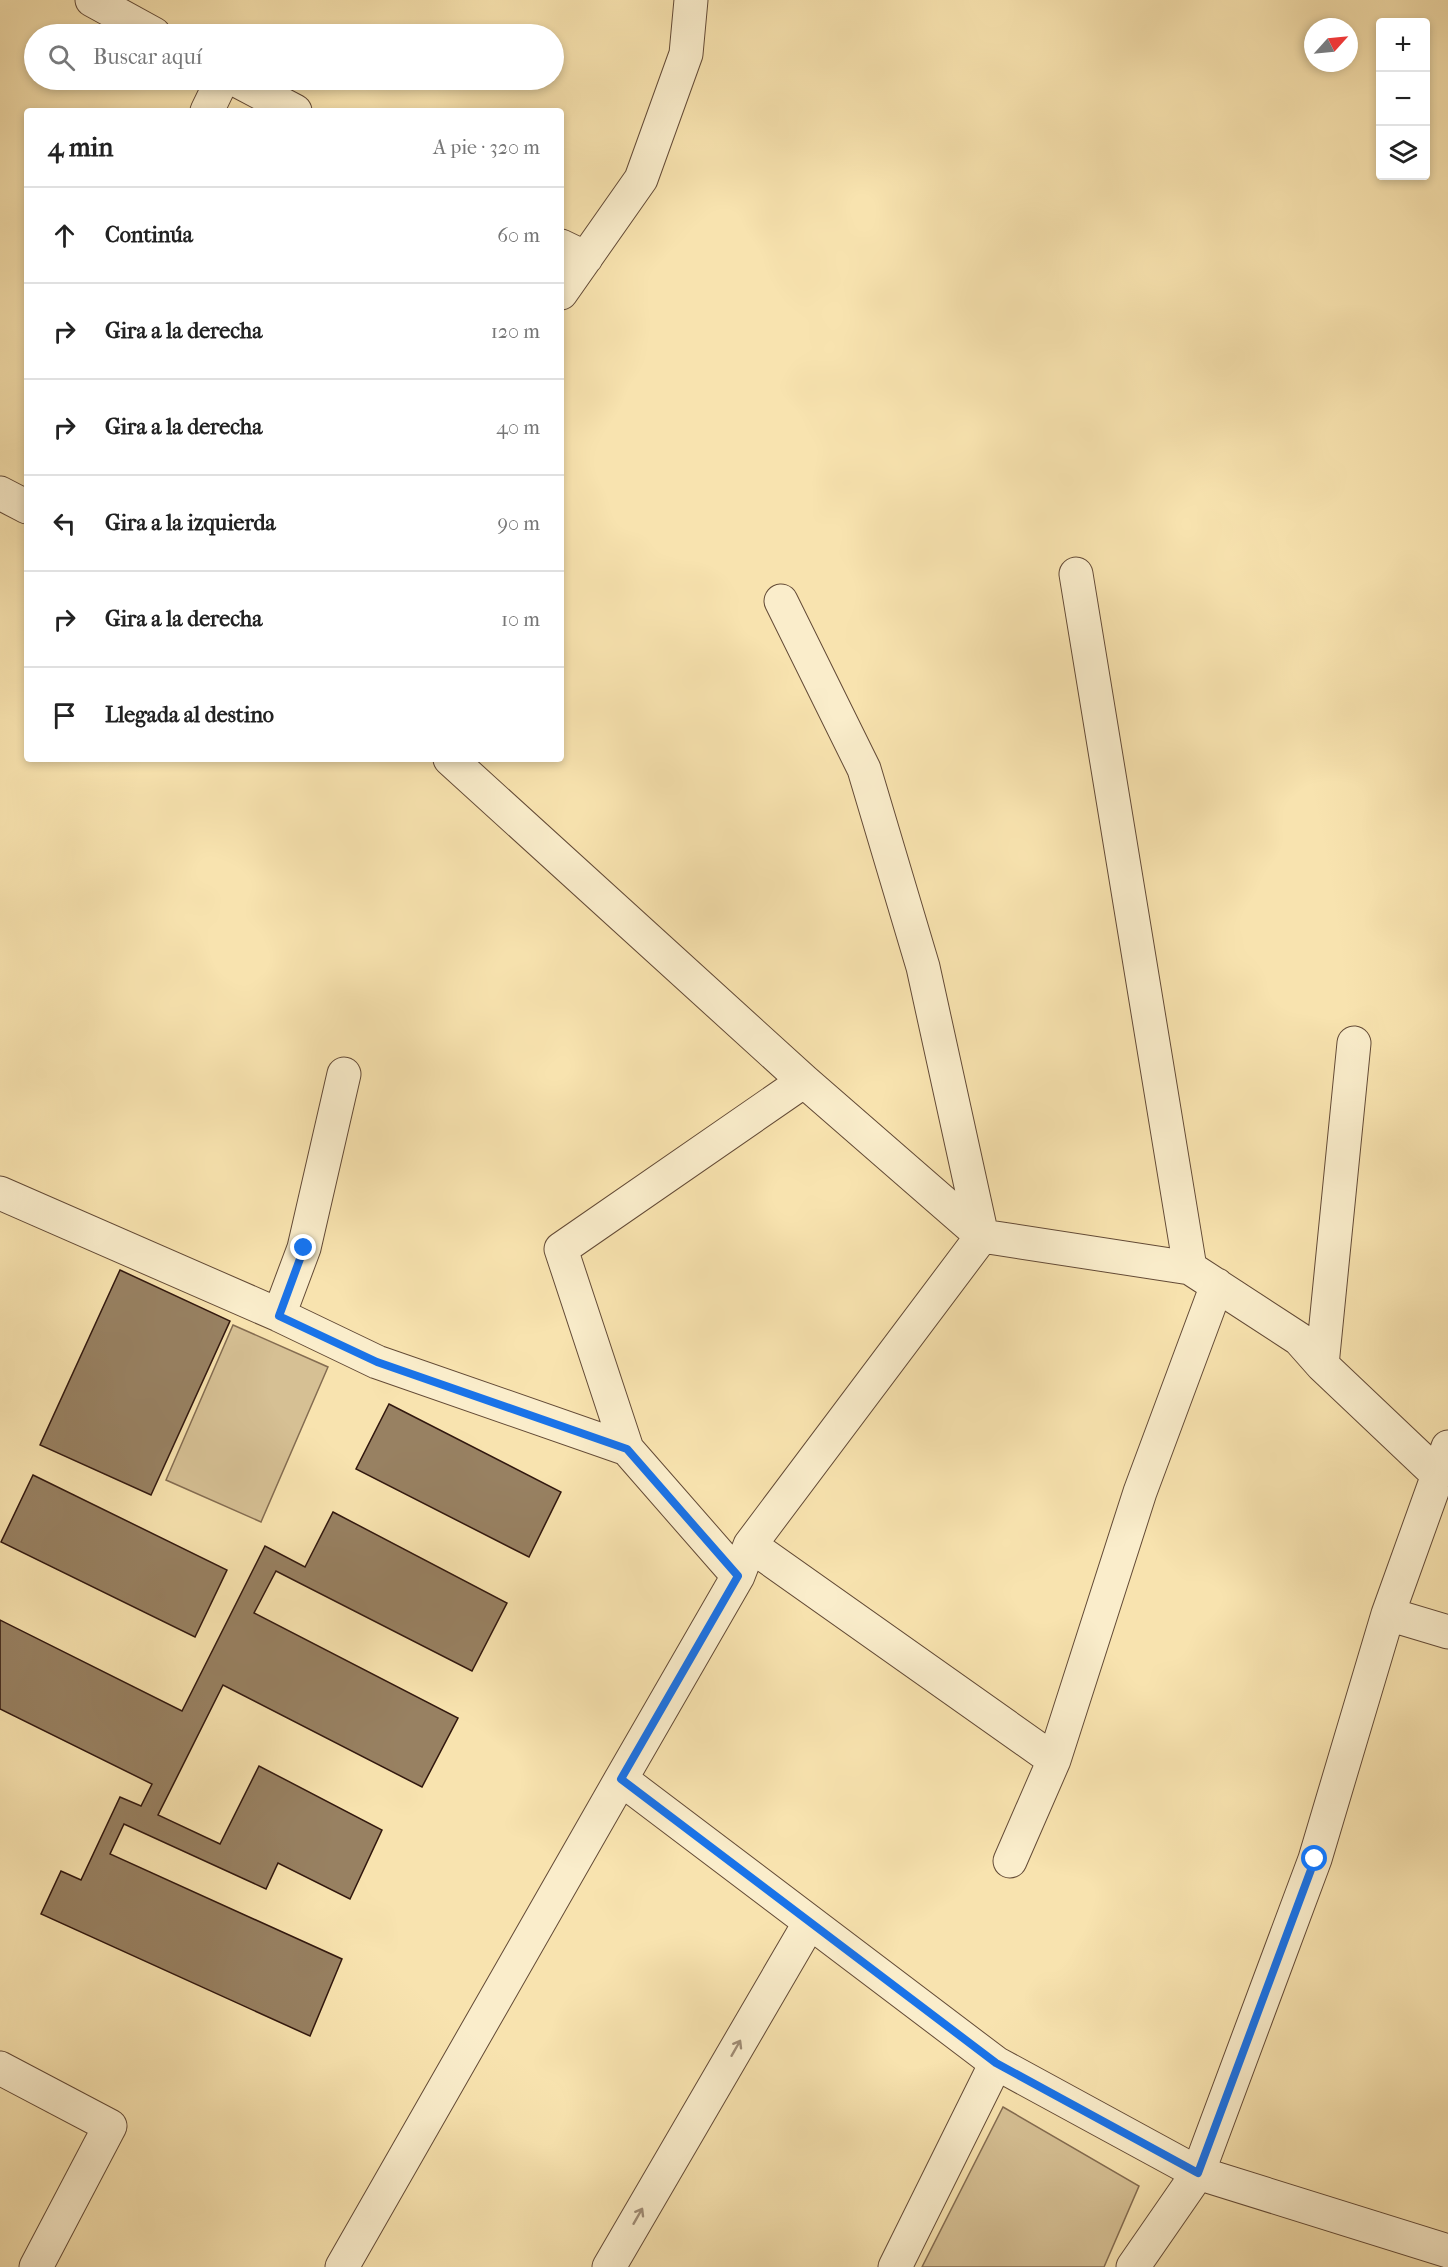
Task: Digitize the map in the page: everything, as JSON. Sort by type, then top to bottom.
[{"type":"street","points":[[92,0],[136,24]]},
{"type":"street","points":[[564,283],[573,252],[641,179],[686,54],[691,0]]},
{"type":"street","points":[[208,108],[217,90]]},
{"type":"street","points":[[255,90],[289,108]]},
{"type":"street","points":[[1076,574],[1190,1268]]},
{"type":"street","points":[[342,2267],[738,1576],[750,1545],[982,1236],[923,967],[864,769],[781,601]]},
{"type":"street","points":[[453,762],[804,1081],[982,1236],[1190,1268],[1299,1339],[1322,1365],[1442,1460],[1388,1614],[1315,1859],[1198,2173],[1133,2267]]},
{"type":"street","points":[[1322,1365],[1354,1043]]},
{"type":"street","points":[[279,1316],[304,1248],[344,1074]]},
{"type":"street","points":[[738,1576],[627,1449],[561,1249],[804,1081]]},
{"type":"street","points":[[0,1193],[279,1316],[377,1362],[627,1449]]},
{"type":"street","points":[[1010,1860],[1054,1760],[1140,1492],[1217,1285]]},
{"type":"street","points":[[750,1545],[1054,1760]]},
{"type":"street","points":[[1388,1614],[1448,1632]]},
{"type":"street","points":[[621,1779],[996,2063],[1198,2173],[1448,2251]]},
{"type":"street","points":[[609,2267],[810,1922]]},
{"type":"street","points":[[896,2267],[996,2063]]},
{"type":"street","points":[[0,2068],[110,2126],[36,2267]]},
{"type":"shaded area","points":[[233,1325],[328,1367],[261,1522],[166,1480]]},
{"type":"shaded area","points":[[1003,2107],[1139,2186],[1104,2267],[922,2267]]},
{"type":"building","points":[[120,1270],[230,1321],[151,1495],[40,1445]]},
{"type":"building","points":[[389,1404],[561,1492],[529,1557],[356,1469]]},
{"type":"building","points":[[33,1475],[227,1570],[195,1637],[1,1542]]},
{"type":"building","points":[[333,1512],[507,1603],[472,1671],[276,1571],[254,1613],[458,1718],[422,1787],[223,1685],[158,1815],[220,1844],[259,1766],[382,1830],[350,1899],[278,1863],[266,1889],[124,1824],[110,1854],[342,1959],[310,2036],[41,1914],[61,1871],[81,1880],[120,1797],[141,1806],[152,1784],[0,1709],[0,1620],[182,1711],[265,1546],[305,1567]]},
{"type":"route","points":[[304,1248],[279,1316],[377,1362],[627,1449],[738,1576],[621,1779],[996,2063],[1198,2173],[1315,1859]]}]
